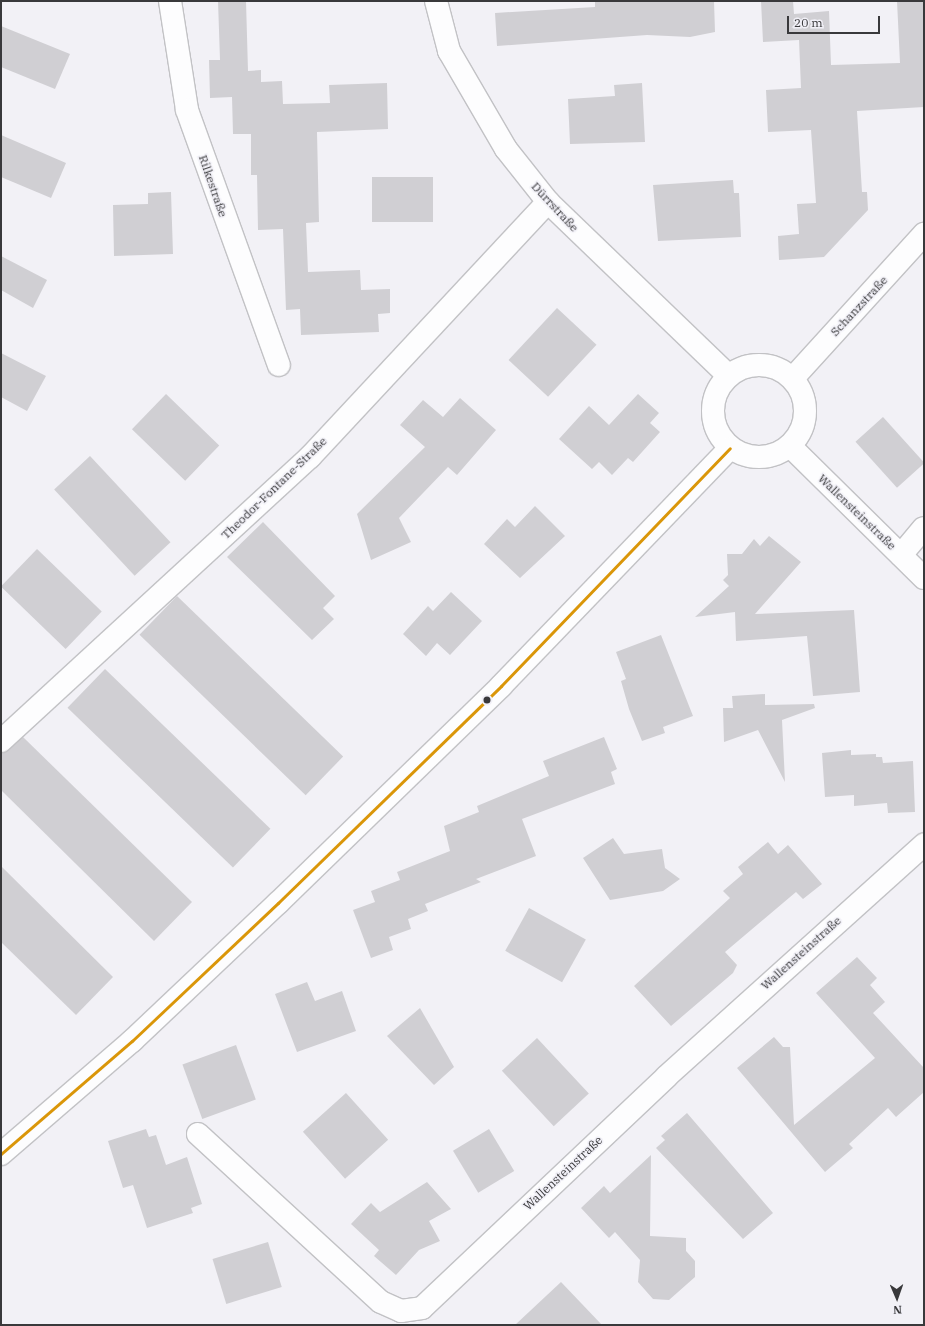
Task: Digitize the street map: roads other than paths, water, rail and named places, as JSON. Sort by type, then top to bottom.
[{"type":"street","name":"Rilkestraße","points":[[170,1],[187,110],[279,365]]},
{"type":"street","name":"Dürrstraße","points":[[436,1],[449,51],[469,90],[506,149],[548,202],[728,375]]},
{"type":"street","name":"Theodor-Fontane-Straße","points":[[1,741],[310,457],[548,202]]},
{"type":"street","name":"Schanzstraße","points":[[793,378],[924,234]]},
{"type":"street","points":[[749,365],[773,366],[793,378],[803,393],[806,412],[802,431],[790,446],[761,457],[745,455],[730,448],[713,420],[713,403],[718,388],[728,375],[749,365]]},
{"type":"street","name":"Wallensteinstraße","points":[[790,446],[924,578]]},
{"type":"street","points":[[1,1154],[132,1041],[284,898],[501,686],[730,448]]},
{"type":"street","points":[[901,555],[924,528]]},
{"type":"street","name":"Wallensteinstraße","points":[[198,1134],[381,1302],[401,1311],[422,1308],[667,1076],[924,845]]}]
